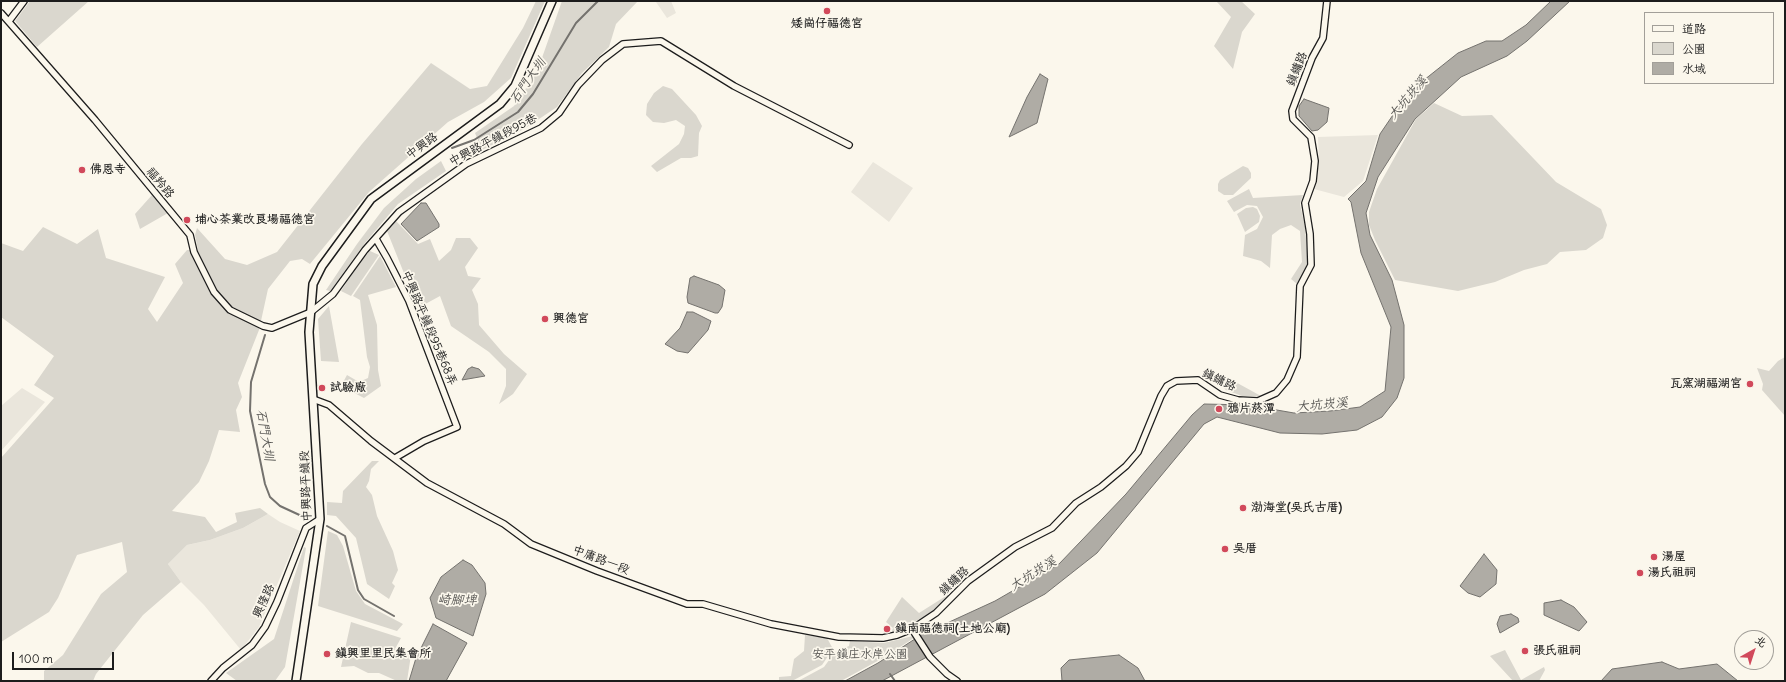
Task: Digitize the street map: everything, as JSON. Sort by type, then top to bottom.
[{"type":"street","points":[[9,21],[24,1]]},
{"type":"street","name":"中興路","points":[[311,312],[313,284],[322,266],[371,199],[500,104],[515,86],[552,1]]},
{"type":"street","name":"鎮鏞路","points":[[912,629],[936,613],[968,581],[1015,547],[1052,528],[1076,503],[1101,487],[1126,466],[1138,452],[1162,396],[1168,386],[1176,381],[1198,380],[1220,395],[1238,400],[1258,401],[1276,393],[1286,380],[1297,357],[1300,286],[1311,264],[1310,234],[1304,203],[1313,181],[1315,161],[1311,137],[1293,119],[1292,111],[1312,58],[1323,38],[1327,1]]},
{"type":"street","name":"福羚路","points":[[1,13],[95,120],[190,235],[194,252],[214,292],[230,310],[263,326],[272,328],[311,312]]},
{"type":"street","name":"中興路平鎮段95巷","points":[[311,312],[333,294],[365,250],[399,212],[466,164],[547,123],[559,113],[578,85],[602,60],[624,44],[661,41],[734,86],[848,145]]},
{"type":"street","name":"中興路平鎮段95巷68弄","points":[[376,239],[409,301],[457,427],[424,441],[395,458]]},
{"type":"street","name":"中興路平鎮段","points":[[296,681],[320,518],[308,332],[311,312]]},
{"type":"street","name":"中庸路一段","points":[[313,399],[328,405],[427,483],[504,524],[531,544],[597,571],[687,604],[703,604],[771,624],[839,637],[883,638],[912,629]]},
{"type":"street","name":"興隆路","points":[[211,681],[223,668],[252,645],[265,627],[277,602],[306,528],[320,518]]},
{"type":"street","points":[[912,629],[930,657],[947,674],[957,681]]},
{"type":"shaded area","points":[[656,1],[671,1],[676,13],[667,18]]},
{"type":"shaded area","points":[[1378,135],[1363,181],[1344,197],[1314,189],[1319,163],[1318,137]]},
{"type":"shaded area","points":[[873,162],[913,188],[889,222],[851,192]]},
{"type":"shaded area","points":[[22,388],[45,402],[1,451],[1,406]]},
{"type":"shaded area","points":[[268,514],[280,522],[300,531],[259,627],[241,650],[204,605],[181,582],[168,564],[187,545],[210,540],[243,528]]},
{"type":"green space","points":[[30,1],[89,1],[37,47],[15,21]]},
{"type":"green space","points":[[536,1],[545,1],[511,78],[484,102],[448,122],[369,192],[310,264],[302,259],[290,261],[268,289],[259,330],[238,383],[242,397],[236,410],[240,432],[219,430],[209,461],[199,482],[172,511],[205,517],[216,532],[237,522],[235,513],[260,508],[268,514],[243,528],[210,540],[187,545],[168,564],[181,582],[143,615],[96,674],[93,681],[44,681],[44,671],[63,655],[101,594],[127,572],[122,542],[77,555],[58,598],[49,612],[1,642],[1,458],[54,398],[34,385],[54,356],[1,317],[1,243],[23,251],[43,227],[77,244],[98,229],[106,258],[165,277],[148,309],[157,322],[183,283],[175,264],[187,250],[198,250],[195,235],[197,228],[225,259],[247,265],[277,252],[362,144],[431,63],[470,89],[487,86],[523,28]]},
{"type":"green space","points":[[562,1],[638,1],[616,24],[609,47],[582,73],[557,107],[524,129],[482,150],[475,133],[514,106],[537,72]]},
{"type":"green space","points":[[1216,1],[1241,1],[1255,14],[1242,32],[1233,69],[1214,46],[1231,17]]},
{"type":"green space","points":[[663,86],[672,89],[696,115],[702,126],[699,133],[698,156],[681,158],[657,172],[651,166],[679,144],[684,134],[685,126],[676,120],[664,123],[653,122],[646,115],[647,104],[654,93]]},
{"type":"green space","points":[[1434,103],[1462,116],[1492,115],[1556,182],[1601,209],[1607,225],[1603,238],[1586,250],[1560,252],[1547,264],[1524,270],[1495,282],[1458,291],[1395,280],[1369,225],[1369,212],[1377,189],[1416,119]]},
{"type":"green space","points":[[441,161],[446,171],[398,204],[365,243],[330,291],[326,290],[357,244],[384,208],[416,179]]},
{"type":"green space","points":[[1243,166],[1248,168],[1251,173],[1251,178],[1233,195],[1224,195],[1218,191],[1218,184],[1220,180]]},
{"type":"green space","points":[[1249,189],[1253,198],[1303,195],[1300,204],[1305,227],[1308,263],[1297,284],[1291,279],[1302,262],[1300,231],[1291,225],[1280,229],[1272,235],[1270,268],[1261,261],[1243,256],[1245,235],[1257,229],[1263,217],[1257,206],[1247,205],[1234,212],[1227,201]]},
{"type":"green space","points":[[152,195],[168,213],[140,229],[135,214]]},
{"type":"green space","points":[[1253,207],[1257,209],[1260,216],[1259,222],[1245,232],[1237,214],[1246,208]]},
{"type":"green space","points":[[396,221],[418,244],[430,239],[439,261],[451,250],[456,238],[470,238],[478,248],[465,267],[468,276],[481,278],[472,290],[478,304],[479,325],[504,354],[527,374],[513,394],[499,404],[506,386],[506,369],[489,352],[451,326],[440,296],[418,308],[387,231]]},
{"type":"green space","points":[[370,251],[379,255],[351,296],[341,291],[359,263]]},
{"type":"green space","points":[[380,256],[396,287],[368,295],[377,325],[378,370],[381,386],[364,398],[341,386],[347,375],[359,382],[368,378],[370,367],[367,357],[360,300],[353,296]]},
{"type":"green space","points":[[329,306],[339,362],[321,361],[318,319]]},
{"type":"green space","points":[[1785,357],[1785,416],[1762,390],[1763,384],[1757,368],[1769,371],[1778,361]]},
{"type":"green space","points":[[1219,373],[1261,396],[1242,396],[1226,390],[1215,380]]},
{"type":"green space","points":[[372,461],[379,461],[371,469],[369,481],[366,487],[372,495],[377,516],[393,551],[398,570],[392,583],[395,586],[389,599],[367,584],[356,538],[336,516],[327,515],[327,502],[342,503],[343,491]]},
{"type":"green space","points":[[328,531],[337,535],[343,546],[356,591],[365,604],[403,624],[397,631],[318,606]]},
{"type":"green space","points":[[304,547],[306,548],[285,667],[275,681],[237,681],[226,673],[274,639]]},
{"type":"green space","points":[[957,589],[935,611],[891,634],[893,628],[886,622],[902,597],[919,613]]},
{"type":"green space","points":[[351,622],[401,638],[395,649],[411,655],[407,681],[397,681],[379,673],[368,673],[354,666],[341,667]]},
{"type":"green space","points":[[805,635],[827,638],[833,649],[822,665],[792,681],[779,681],[779,677],[791,676],[794,659],[804,651]]},
{"type":"green space","name":"安平鎮庄水岸公園","points":[[913,636],[914,638],[883,658],[841,681],[798,681],[824,667],[835,652],[849,646],[850,641],[884,643]]},
{"type":"green space","points":[[1505,650],[1521,680],[1544,667],[1545,670],[1539,681],[1513,681],[1490,656]]},
{"type":"water","name":"大坑崁溪","points":[[1551,1],[1570,1],[1527,41],[1507,56],[1461,77],[1415,119],[1378,177],[1366,213],[1370,235],[1392,280],[1404,325],[1404,378],[1397,398],[1382,417],[1357,430],[1322,434],[1280,433],[1217,417],[1204,424],[1097,553],[1045,594],[882,681],[845,681],[878,663],[921,635],[995,601],[1059,564],[1126,494],[1192,415],[1204,404],[1248,405],[1294,413],[1330,411],[1360,407],[1385,391],[1391,327],[1361,253],[1351,202],[1348,199],[1366,181],[1380,134],[1397,109],[1424,80],[1458,53],[1486,41],[1502,41],[1526,25]]},
{"type":"water","points":[[1040,74],[1048,79],[1037,123],[1009,137],[1027,97]]},
{"type":"water","points":[[1304,99],[1329,108],[1327,122],[1318,130],[1312,131],[1299,116],[1299,106]]},
{"type":"water","points":[[421,203],[426,203],[439,224],[439,227],[417,241],[401,224]]},
{"type":"water","points":[[694,276],[719,285],[725,290],[722,307],[718,313],[688,303],[687,297],[690,278]]},
{"type":"water","points":[[687,312],[693,312],[711,321],[708,330],[688,353],[677,351],[665,344],[680,328]]},
{"type":"water","points":[[472,367],[479,369],[485,376],[462,380],[468,369]]},
{"type":"water","points":[[1484,554],[1497,570],[1496,584],[1480,597],[1468,593],[1460,586]]},
{"type":"water","name":"崎腳埤","points":[[463,560],[472,565],[485,583],[486,594],[473,636],[436,618],[430,598],[441,577]]},
{"type":"water","points":[[1561,600],[1574,607],[1587,622],[1579,631],[1544,615],[1544,603]]},
{"type":"water","points":[[1511,614],[1518,618],[1519,622],[1500,633],[1497,624],[1500,616]]},
{"type":"water","name":"崎腳埤","points":[[433,624],[467,643],[446,681],[409,681],[416,658]]},
{"type":"water","points":[[1119,655],[1138,668],[1145,681],[1062,681],[1061,668],[1069,660]]},
{"type":"water","points":[[1662,662],[1679,669],[1717,664],[1738,681],[1601,681],[1612,669]]},
{"type":"waterway","name":"石門大圳","points":[[452,148],[474,140],[518,112],[533,94],[576,23],[598,1]]},
{"type":"waterway","name":"石門大圳","points":[[265,335],[251,382],[250,411],[265,484],[270,497],[280,506],[306,518]]},
{"type":"waterway","name":"石門大圳","points":[[327,526],[345,536],[358,590],[364,599],[394,616]]},
{"type":"waterway","points":[[890,674],[895,681]]},
{"type":"place","name":"矮崗仔福德宮","points":[[827,11]]},
{"type":"place","name":"佛恩寺","points":[[82,170]]},
{"type":"place","name":"埔心茶業改良場福德宮","points":[[187,220]]},
{"type":"place","name":"興德宮","points":[[545,319]]},
{"type":"place","name":"瓦窯湖福湖宮","points":[[1750,384]]},
{"type":"place","name":"試驗廠","points":[[322,388]]},
{"type":"place","name":"鴉片菸潭","points":[[1219,409]]},
{"type":"place","name":"渤海堂(吳氏古厝)","points":[[1243,508]]},
{"type":"place","name":"吳厝","points":[[1225,549]]},
{"type":"place","name":"湯屋","points":[[1654,557]]},
{"type":"place","name":"湯氏祖祠","points":[[1640,573]]},
{"type":"place","name":"鎮南福德祠(土地公廟)","points":[[887,629]]},
{"type":"place","name":"張氏祖祠","points":[[1525,651]]},
{"type":"place","name":"鎮興里里民集會所","points":[[327,654]]}]
